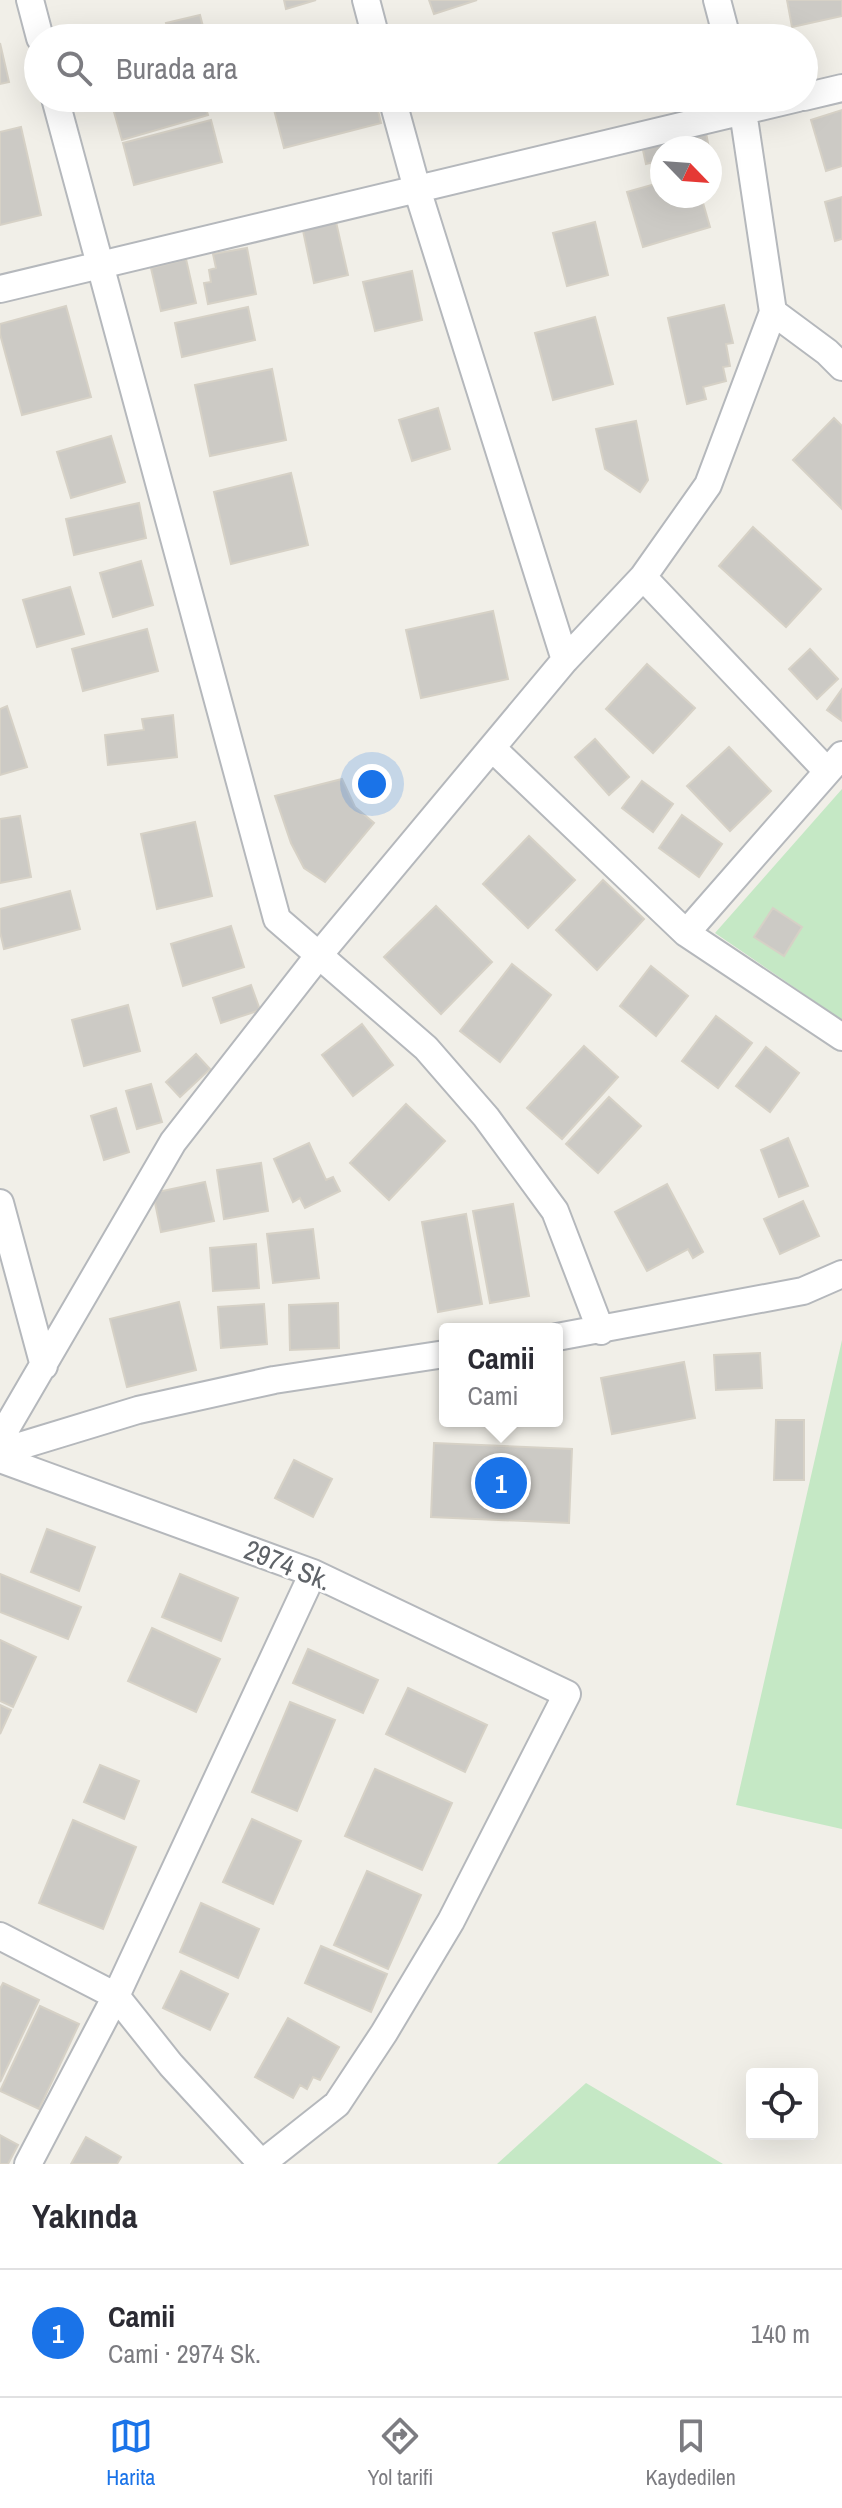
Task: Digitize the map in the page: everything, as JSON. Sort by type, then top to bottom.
[{"type":"street","points":[[30,0],[36,24]]},
{"type":"street","points":[[366,0],[372,24]]},
{"type":"street","points":[[717,0],[723,24]]},
{"type":"street","points":[[818,93],[842,88]]},
{"type":"street","points":[[59,112],[277,919],[426,1048],[486,1117],[555,1211],[601,1331]]},
{"type":"street","points":[[396,112],[417,189],[565,660]]},
{"type":"street","points":[[0,289],[417,189],[712,112]]},
{"type":"street","points":[[0,1439],[173,1142],[319,955],[565,660],[643,577],[708,485],[773,312],[744,112]]},
{"type":"street","points":[[773,312],[842,367]]},
{"type":"street","points":[[643,577],[835,763],[686,933]]},
{"type":"street","points":[[492,748],[686,933],[842,1037]]},
{"type":"street","points":[[0,1203],[44,1366]]},
{"type":"street","points":[[563,1336],[803,1291],[842,1274]]},
{"type":"street","points":[[0,1452],[153,1406],[274,1380],[439,1355]]},
{"type":"street","name":"2974 Sk.","points":[[0,1459],[313,1573],[567,1694],[451,1921],[368,2057],[337,2104],[262,2164]]},
{"type":"street","points":[[28,2164],[116,1996],[313,1573]]},
{"type":"street","points":[[0,1936],[116,1996],[171,2065],[262,2164]]},
{"type":"green space","points":[[842,789],[842,1020],[715,933]]},
{"type":"green space","points":[[842,1340],[842,1829],[736,1805]]},
{"type":"green space","points":[[586,2083],[723,2164],[497,2164]]},
{"type":"building","points":[[284,0],[316,0],[286,9]]},
{"type":"building","points":[[429,0],[477,0],[434,14]]},
{"type":"building","points":[[787,0],[842,0],[842,16],[791,24]]},
{"type":"building","points":[[200,15],[202,24],[166,24]]},
{"type":"building","points":[[0,43],[9,82],[0,84]]},
{"type":"building","points":[[842,110],[842,166],[826,171],[811,120]]},
{"type":"building","points":[[114,112],[207,112],[208,115],[122,140]]},
{"type":"building","points":[[275,112],[378,112],[381,123],[284,148]]},
{"type":"building","points":[[211,120],[222,162],[134,185],[123,143]]},
{"type":"building","points":[[21,127],[41,215],[0,225],[0,132]]},
{"type":"building","points":[[705,128],[707,136],[666,136]]},
{"type":"building","points":[[650,139],[650,163],[646,164],[641,141]]},
{"type":"building","points":[[650,185],[650,208],[704,208],[710,227],[643,247],[627,192]]},
{"type":"building","points":[[842,197],[842,239],[835,241],[825,202]]},
{"type":"building","points":[[334,213],[348,275],[314,283],[301,221]]},
{"type":"building","points":[[595,222],[608,275],[567,286],[553,233]]},
{"type":"building","points":[[247,248],[256,294],[208,304],[204,283],[211,282],[209,270],[216,268],[213,254]]},
{"type":"building","points":[[186,259],[196,303],[161,311],[151,268]]},
{"type":"building","points":[[412,271],[422,320],[375,331],[363,282]]},
{"type":"building","points":[[724,305],[733,343],[726,344],[730,366],[723,367],[726,381],[703,387],[706,399],[687,404],[668,318]]},
{"type":"building","points":[[66,306],[91,397],[22,415],[0,324]]},
{"type":"building","points":[[248,307],[255,340],[182,357],[175,323]]},
{"type":"building","points":[[595,317],[613,384],[553,400],[535,333]]},
{"type":"building","points":[[272,369],[286,440],[210,456],[195,385]]},
{"type":"building","points":[[438,408],[450,449],[412,461],[399,420]]},
{"type":"building","points":[[834,418],[842,426],[842,509],[793,460]]},
{"type":"building","points":[[636,421],[648,480],[640,492],[605,469],[596,429]]},
{"type":"building","points":[[111,436],[125,482],[71,498],[57,452]]},
{"type":"building","points":[[291,473],[308,545],[231,564],[214,492]]},
{"type":"building","points":[[139,503],[146,538],[74,555],[66,519]]},
{"type":"building","points":[[753,527],[821,589],[786,627],[719,566]]},
{"type":"building","points":[[141,561],[153,605],[113,617],[100,573]]},
{"type":"building","points":[[70,587],[84,634],[37,647],[23,600]]},
{"type":"building","points":[[493,611],[508,679],[421,698],[406,630]]},
{"type":"building","points":[[147,629],[158,671],[83,691],[72,649]]},
{"type":"building","points":[[810,649],[838,679],[817,699],[789,669]]},
{"type":"building","points":[[647,664],[695,708],[653,753],[606,709]]},
{"type":"building","points":[[842,689],[842,721],[827,710]]},
{"type":"building","points":[[7,706],[27,767],[0,775],[0,709]]},
{"type":"building","points":[[173,715],[177,757],[108,765],[105,735],[144,730],[142,719]]},
{"type":"building","points":[[595,739],[629,777],[609,795],[575,757]]},
{"type":"building","points":[[729,747],[771,791],[730,831],[687,786]]},
{"type":"building","points":[[342,779],[355,807],[374,823],[325,882],[304,868],[291,843],[275,796]]},
{"type":"building","points":[[642,781],[673,804],[653,832],[622,808]]},
{"type":"building","points":[[682,815],[722,844],[699,877],[659,848]]},
{"type":"building","points":[[20,816],[31,877],[0,883],[0,819]]},
{"type":"building","points":[[195,822],[212,896],[157,909],[141,834]]},
{"type":"building","points":[[529,836],[575,880],[528,928],[483,884]]},
{"type":"building","points":[[603,880],[644,919],[597,970],[556,930]]},
{"type":"building","points":[[70,891],[80,929],[4,949],[0,909]]},
{"type":"building","points":[[436,906],[492,962],[441,1014],[384,957]]},
{"type":"building","points":[[773,908],[802,927],[784,956],[754,937]]},
{"type":"building","points":[[231,926],[244,967],[183,986],[171,944]]},
{"type":"building","points":[[512,964],[551,995],[500,1062],[460,1031]]},
{"type":"building","points":[[651,966],[688,996],[656,1036],[620,1006]]},
{"type":"building","points":[[251,985],[260,1010],[221,1023],[213,998]]},
{"type":"building","points":[[128,1005],[140,1051],[84,1066],[72,1020]]},
{"type":"building","points":[[716,1016],[752,1043],[718,1088],[682,1061]]},
{"type":"building","points":[[362,1024],[393,1065],[353,1096],[322,1055]]},
{"type":"building","points":[[584,1046],[618,1077],[562,1139],[527,1108]]},
{"type":"building","points":[[766,1047],[799,1073],[770,1112],[736,1086]]},
{"type":"building","points":[[196,1054],[210,1069],[180,1097],[166,1082]]},
{"type":"building","points":[[151,1084],[162,1122],[137,1129],[126,1091]]},
{"type":"building","points":[[609,1097],[641,1126],[598,1173],[566,1144]]},
{"type":"building","points":[[406,1104],[445,1141],[389,1200],[350,1163]]},
{"type":"building","points":[[116,1108],[129,1152],[104,1160],[91,1116]]},
{"type":"building","points":[[788,1138],[808,1186],[779,1197],[761,1150]]},
{"type":"building","points":[[309,1143],[326,1180],[333,1177],[340,1191],[305,1208],[300,1198],[293,1202],[274,1159]]},
{"type":"building","points":[[261,1163],[268,1211],[224,1219],[217,1170]]},
{"type":"building","points":[[205,1182],[214,1221],[161,1232],[153,1193]]},
{"type":"building","points":[[667,1184],[703,1252],[693,1258],[688,1249],[647,1271],[615,1212]]},
{"type":"building","points":[[803,1201],[819,1236],[780,1254],[764,1219]]},
{"type":"building","points":[[513,1204],[529,1296],[490,1303],[473,1211]]},
{"type":"building","points":[[466,1214],[482,1304],[438,1312],[422,1222]]},
{"type":"building","points":[[313,1229],[319,1278],[273,1283],[267,1234]]},
{"type":"building","points":[[256,1244],[259,1288],[213,1291],[210,1248]]},
{"type":"building","points":[[179,1302],[196,1370],[127,1387],[110,1319]]},
{"type":"building","points":[[338,1303],[339,1348],[290,1350],[289,1305]]},
{"type":"building","points":[[264,1304],[267,1344],[221,1348],[218,1307]]},
{"type":"building","points":[[760,1353],[762,1388],[716,1390],[714,1355]]},
{"type":"building","points":[[684,1362],[695,1418],[612,1434],[601,1378]]},
{"type":"building","points":[[776,1420],[804,1420],[804,1480],[774,1480]]},
{"type":"building","points":[[434,1443],[572,1449],[569,1523],[431,1517]]},
{"type":"building","points":[[294,1460],[332,1479],[313,1517],[275,1498]]},
{"type":"building","points":[[47,1529],[95,1547],[79,1591],[31,1572]]},
{"type":"building","points":[[0,1574],[81,1607],[68,1639],[0,1612]]},
{"type":"building","points":[[180,1574],[238,1598],[221,1641],[162,1617]]},
{"type":"building","points":[[152,1628],[220,1659],[196,1712],[128,1681]]},
{"type":"building","points":[[0,1640],[36,1657],[13,1707],[0,1701]]},
{"type":"building","points":[[308,1649],[378,1680],[363,1713],[293,1683]]},
{"type":"building","points":[[408,1688],[487,1725],[465,1772],[386,1734]]},
{"type":"building","points":[[290,1702],[335,1720],[297,1811],[252,1792]]},
{"type":"building","points":[[0,1705],[11,1710],[0,1734]]},
{"type":"building","points":[[100,1765],[139,1781],[124,1819],[84,1802]]},
{"type":"building","points":[[375,1769],[452,1803],[422,1870],[345,1836]]},
{"type":"building","points":[[252,1819],[301,1841],[273,1904],[223,1882]]},
{"type":"building","points":[[73,1820],[136,1847],[103,1929],[39,1903]]},
{"type":"building","points":[[367,1871],[421,1895],[388,1969],[334,1945]]},
{"type":"building","points":[[201,1903],[259,1929],[238,1978],[180,1952]]},
{"type":"building","points":[[321,1946],[387,1974],[371,2012],[305,1983]]},
{"type":"building","points":[[181,1971],[228,1994],[210,2030],[163,2008]]},
{"type":"building","points":[[3,1983],[39,2000],[0,2082],[0,1989]]},
{"type":"building","points":[[40,2006],[79,2024],[39,2109],[0,2091]]},
{"type":"building","points":[[288,2018],[339,2047],[320,2080],[313,2077],[307,2089],[300,2085],[293,2098],[255,2077]]},
{"type":"building","points":[[0,2135],[18,2145],[8,2164],[0,2164]]},
{"type":"building","points":[[86,2137],[121,2157],[117,2164],[71,2164]]},
{"type":"place","name":"Camii","points":[[501,1483]]}]
